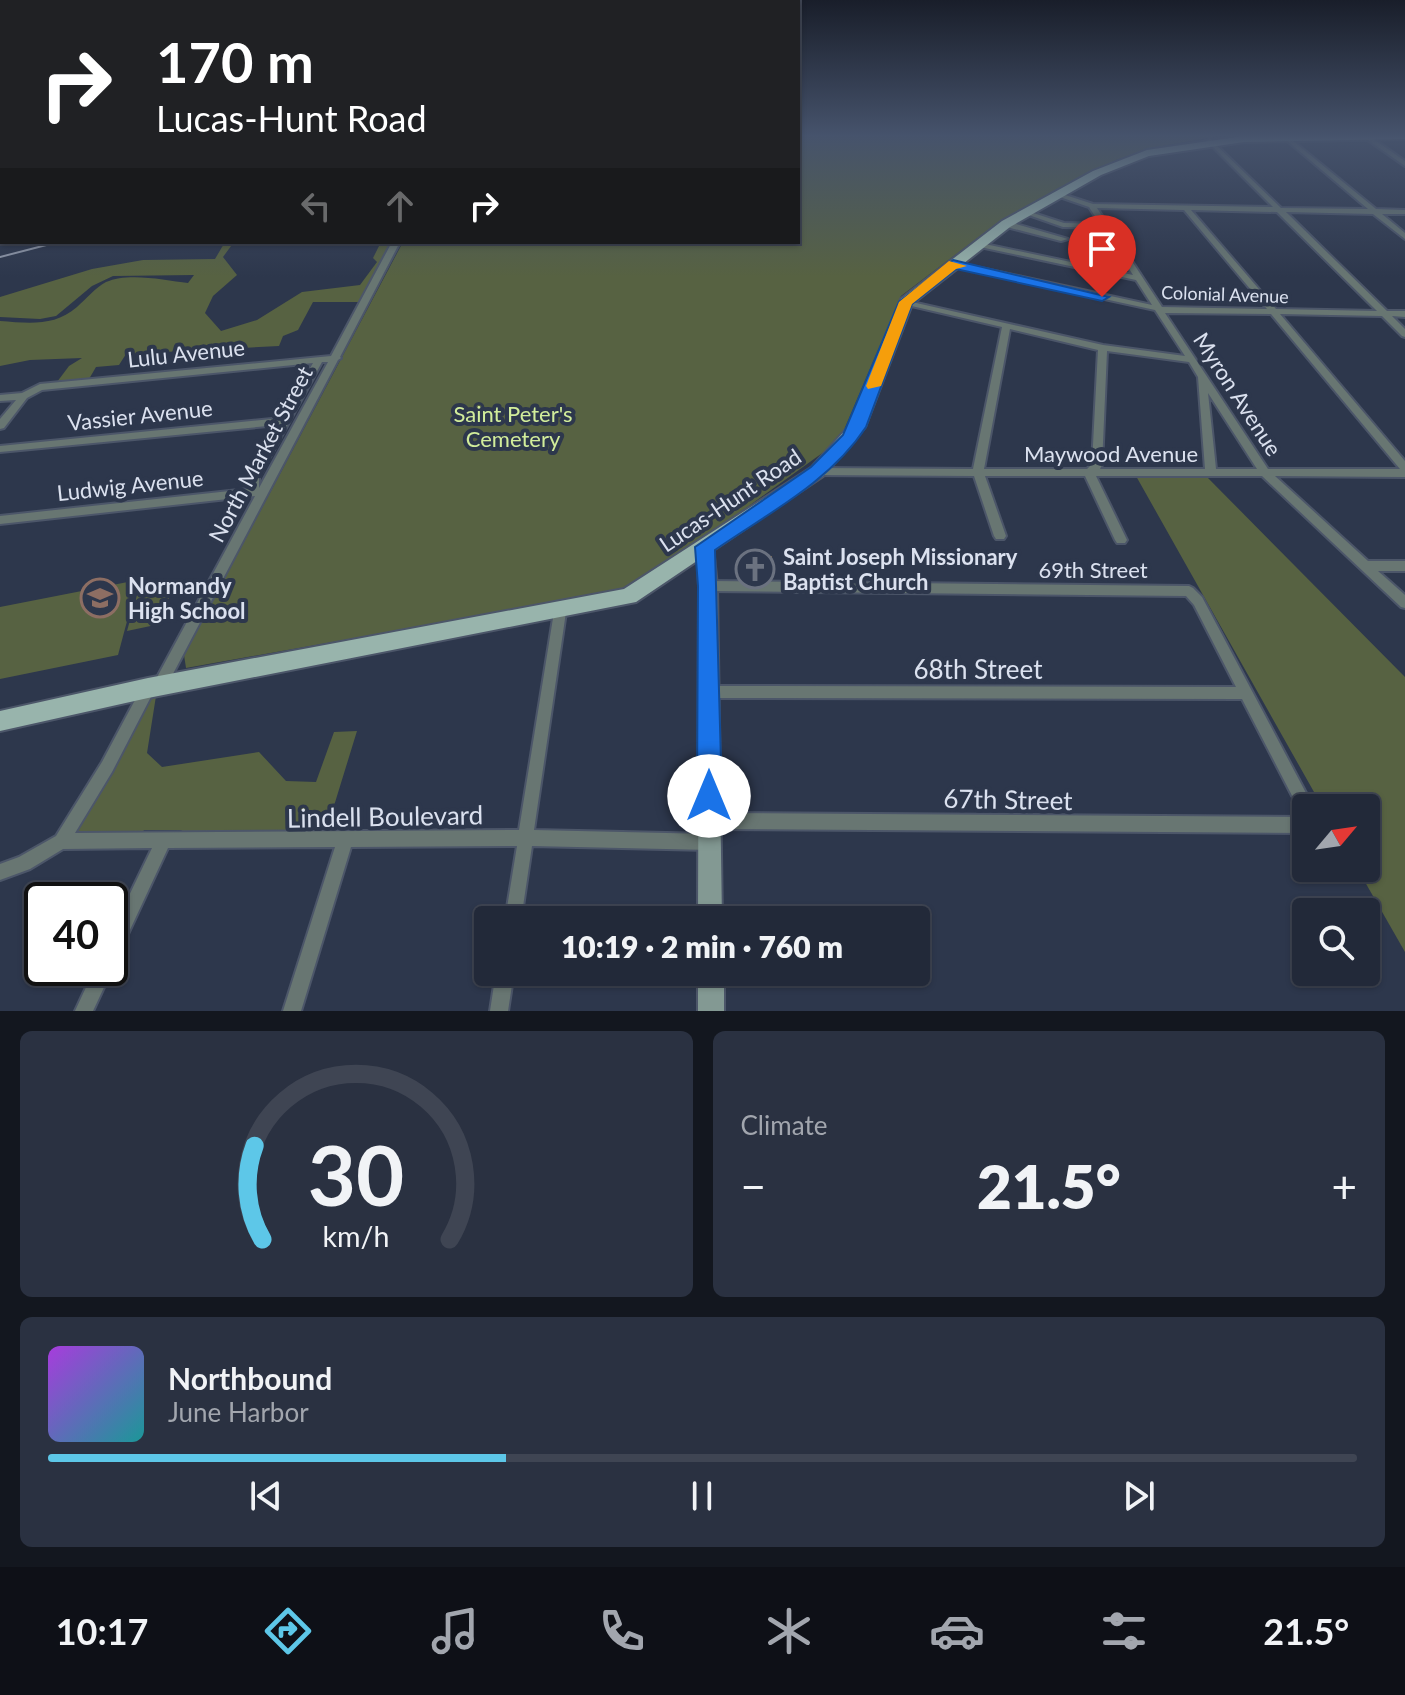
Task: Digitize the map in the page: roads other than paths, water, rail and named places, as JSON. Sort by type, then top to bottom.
[{"type":"main road","name":"Lucas-Hunt Road","points":[[0,721],[154,687],[560,612],[629,596],[817,472],[857,427],[906,302],[1006,224],[1084,182]]},
{"type":"street","points":[[1252,182],[1405,334]]},
{"type":"street","points":[[1340,182],[1405,237]]},
{"type":"street","points":[[1059,195],[1092,206],[1405,212]]},
{"type":"street","name":"Myron Avenue","points":[[1092,206],[1265,473],[1405,603]]},
{"type":"street","points":[[1186,208],[1405,471]]},
{"type":"street","points":[[1027,213],[1063,225],[1105,226]]},
{"type":"street","points":[[1006,224],[1064,239]]},
{"type":"street","name":"North Market Street","points":[[61,841],[154,687],[258,491],[336,358],[395,244]]},
{"type":"street","points":[[980,245],[1136,278]]},
{"type":"street","name":"Colonial Avenue","points":[[953,264],[1159,309],[1405,314]]},
{"type":"street","points":[[906,302],[1103,348],[1193,360]]},
{"type":"street","points":[[1000,536],[978,472],[1006,326]]},
{"type":"street","points":[[1103,348],[1097,465],[1089,473],[1121,540]]},
{"type":"street","name":"Lulu Avenue","points":[[24,396],[40,387],[336,358]]},
{"type":"street","points":[[258,491],[254,477],[319,360]]},
{"type":"street","points":[[1202,375],[1211,473]]},
{"type":"street","points":[[0,398],[24,396]]},
{"type":"street","points":[[0,426],[24,396]]},
{"type":"street","name":"Vassier Avenue","points":[[0,449],[285,421]]},
{"type":"street","name":"Maywood Avenue","points":[[817,472],[1405,471]]},
{"type":"street","name":"Ludwig Avenue","points":[[0,520],[258,491]]},
{"type":"street","points":[[705,547],[710,692],[710,906]]},
{"type":"street","points":[[1366,566],[1405,566]]},
{"type":"street","name":"69th Street","points":[[708,586],[1189,591],[1198,601],[1247,693]]},
{"type":"street","points":[[515,906],[560,612]]},
{"type":"street","name":"68th Street","points":[[710,692],[1247,693]]},
{"type":"street","points":[[1247,693],[1299,794]]},
{"type":"street","name":"67th Street","points":[[710,832],[1292,825]]},
{"type":"street","name":"Lindell Boulevard","points":[[61,841],[345,841],[710,832]]},
{"type":"street","points":[[0,872],[24,863],[61,841]]},
{"type":"street","points":[[128,916],[163,841]]},
{"type":"street","points":[[292,1011],[345,841]]},
{"type":"street","points":[[84,1011],[96,986]]},
{"type":"street","points":[[499,1011],[503,986]]},
{"type":"street","points":[[711,986],[711,1011]]},
{"type":"tram line","points":[[0,257],[50,244]]},
{"type":"place","name":"Saint Joseph Missionary Baptist Church","points":[[755,569]]},
{"type":"place","name":"Normandy High School","points":[[100,598]]},
{"type":"park label","name":"Saint Peter's Cemetery","points":[[513,426]]}]
